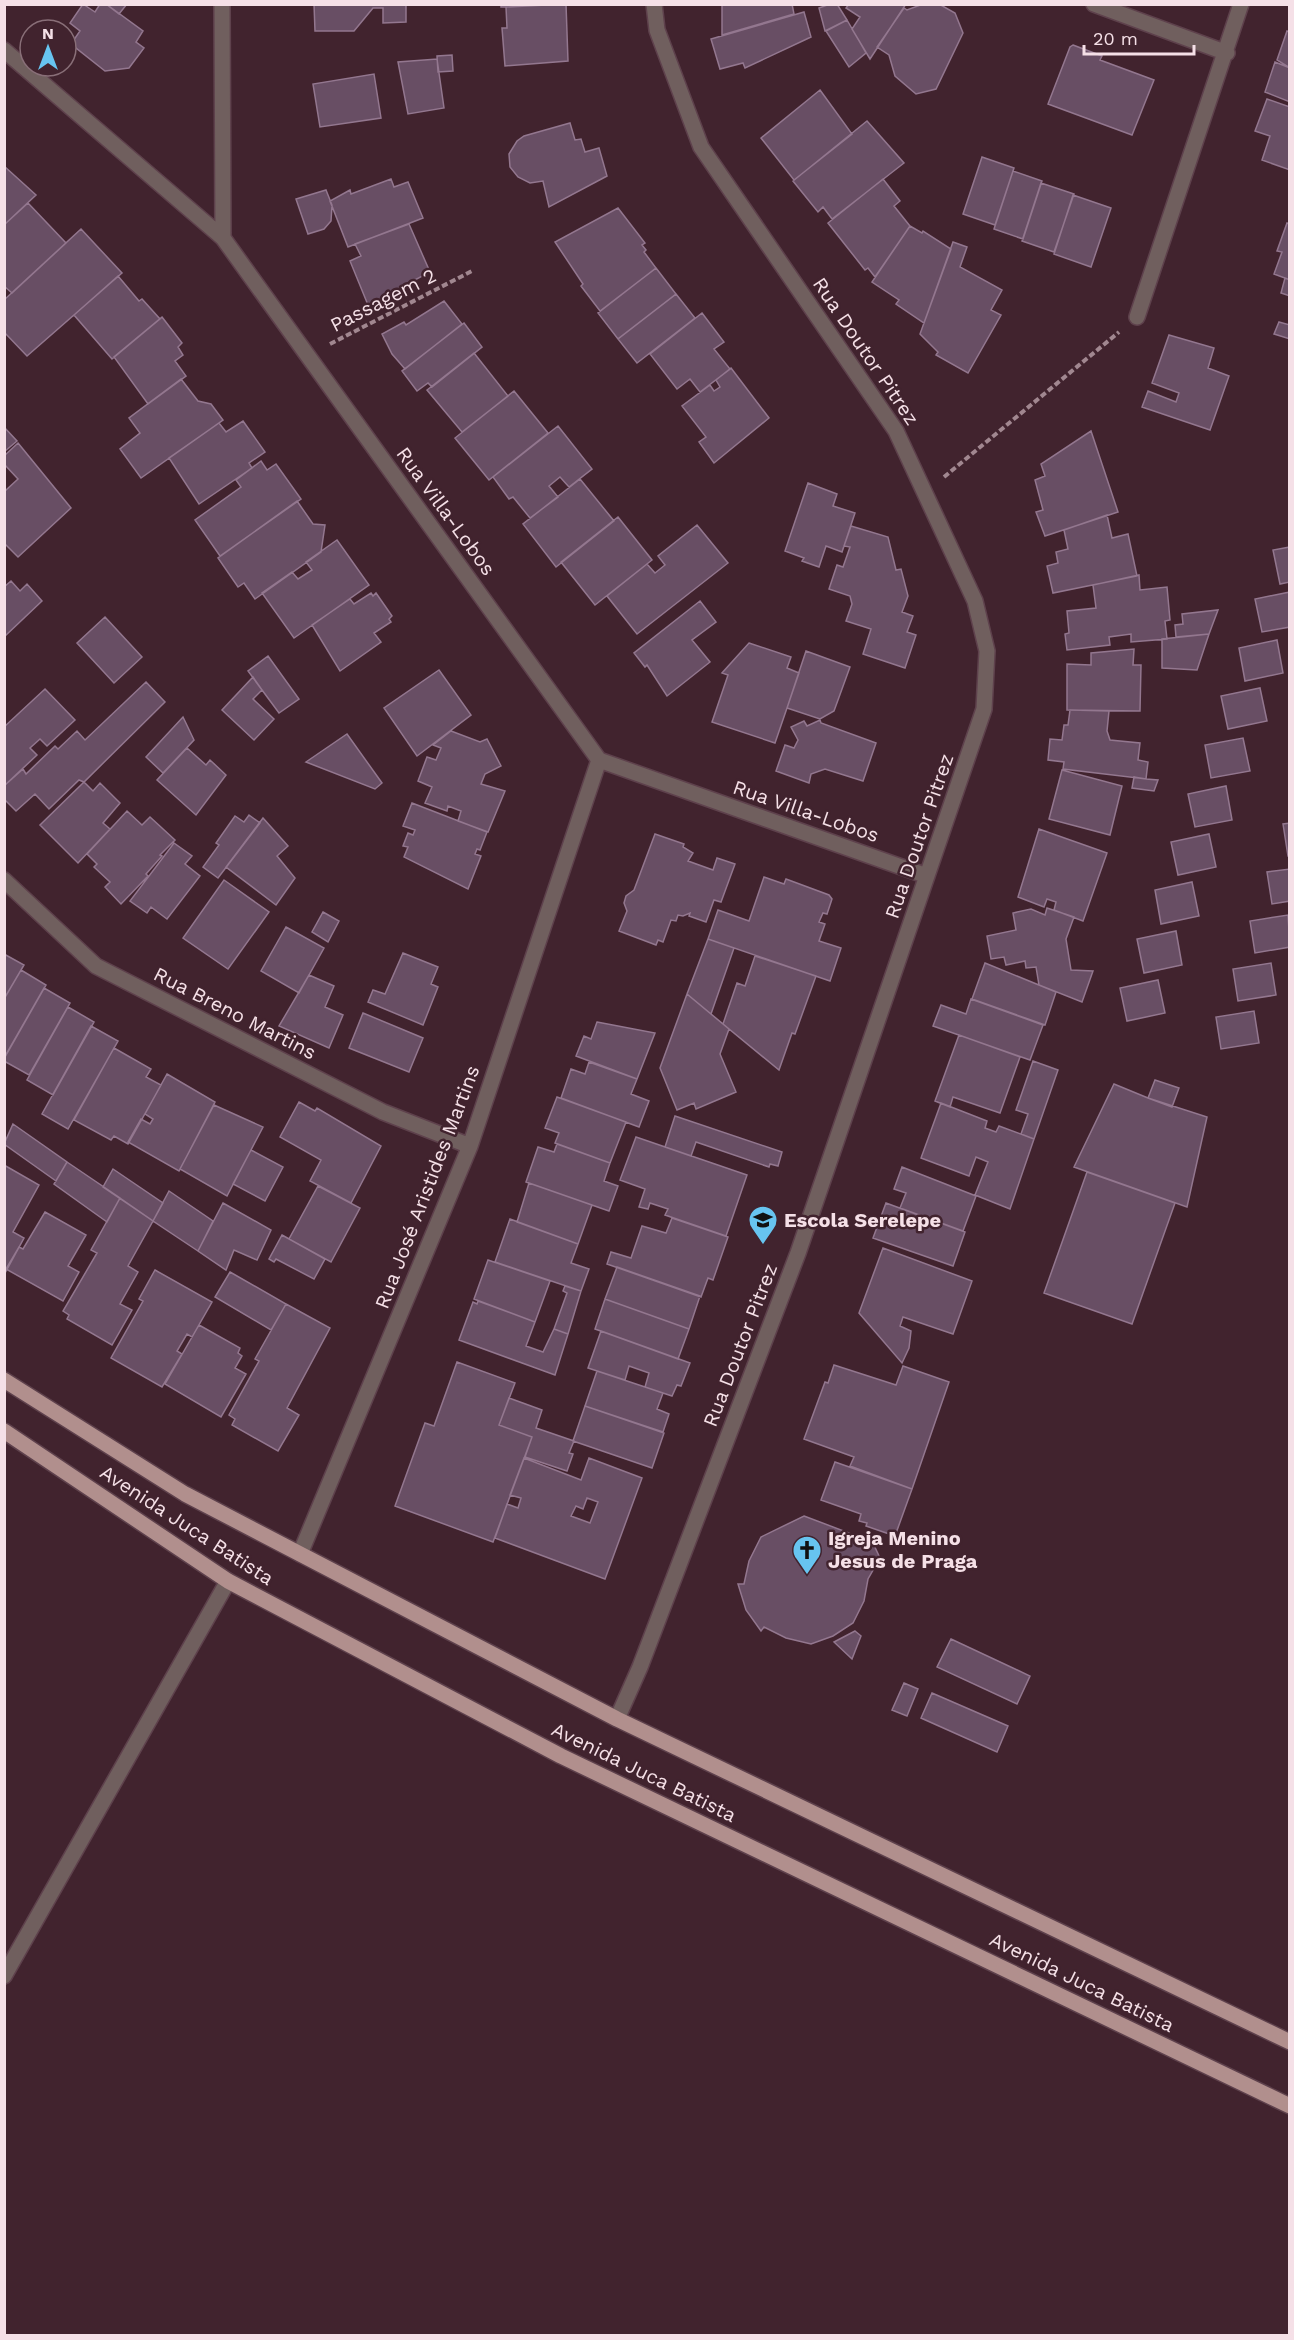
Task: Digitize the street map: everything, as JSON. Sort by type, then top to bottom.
[{"type":"main road","name":"Avenida Juca Batista","points":[[4,1380],[185,1494],[617,1719],[1290,2042]]},
{"type":"main road","name":"Avenida Juca Batista","points":[[4,1431],[228,1581],[561,1756],[1290,2106]]},
{"type":"street","points":[[222,4],[224,238]]},
{"type":"street","name":"Rua Doutor Pitrez","points":[[617,1719],[640,1667],[798,1253],[984,710],[987,651],[975,601],[896,431],[701,147],[657,30],[654,4]]},
{"type":"street","points":[[1094,4],[1227,52]]},
{"type":"street","points":[[1137,318],[1227,52],[1241,4]]},
{"type":"street","name":"Rua Villa-Lobos","points":[[4,50],[224,238],[599,760],[927,876]]},
{"type":"street","name":"Rua José Aristides Martins","points":[[300,1554],[470,1146],[599,760]]},
{"type":"street","name":"Rua Breno Martins","points":[[4,880],[96,966],[383,1112],[470,1146]]},
{"type":"street","points":[[4,1976],[228,1581]]},
{"type":"path","name":"Passagem 2","points":[[308,356],[472,271]]},
{"type":"path","points":[[925,493],[1137,318]]},
{"type":"building","points":[[83,4],[95,12],[100,4],[106,4],[143,31],[136,42],[144,48],[129,68],[105,71],[78,50],[80,31],[78,18],[73,18]]},
{"type":"building","points":[[106,4],[127,4],[119,14]]},
{"type":"building","points":[[314,4],[406,4],[406,22],[383,23],[383,8],[373,8],[354,31],[315,31]]},
{"type":"building","points":[[501,4],[558,4],[501,7]]},
{"type":"building","points":[[566,4],[568,61],[505,66],[502,28],[507,28],[506,7]]},
{"type":"building","points":[[722,4],[792,4],[794,14],[722,35]]},
{"type":"building","points":[[837,4],[847,20],[825,31],[819,8]]},
{"type":"building","points":[[849,4],[906,4],[870,59],[852,29],[860,17],[846,8]]},
{"type":"building","points":[[923,4],[939,4],[955,13],[963,33],[936,89],[916,94],[895,76],[889,55],[877,47],[904,8],[907,10]]},
{"type":"building","points":[[804,12],[811,37],[745,68],[743,63],[720,69],[711,39]]},
{"type":"building","points":[[847,20],[866,53],[849,67],[826,31]]},
{"type":"building","points":[[1287,31],[1290,32],[1290,68],[1277,60]]},
{"type":"building","points":[[1073,45],[1102,56],[1100,60],[1154,80],[1132,135],[1048,104],[1070,47]]},
{"type":"building","points":[[452,55],[453,71],[438,72],[437,56]]},
{"type":"building","points":[[437,59],[444,108],[408,114],[398,62]]},
{"type":"building","points":[[1275,62],[1290,68],[1290,102],[1265,92]]},
{"type":"building","points":[[374,74],[381,118],[320,127],[313,84]]},
{"type":"building","points":[[820,90],[852,134],[794,180],[761,138]]},
{"type":"building","points":[[1267,99],[1290,107],[1290,170],[1262,160],[1270,136],[1255,131]]},
{"type":"building","points":[[867,121],[904,163],[832,219],[823,207],[818,212],[793,181]]},
{"type":"building","points":[[570,123],[575,140],[581,139],[585,152],[599,148],[607,176],[549,207],[543,181],[530,183],[518,177],[510,167],[509,154],[517,141],[524,136]]},
{"type":"building","points":[[982,157],[1014,168],[995,225],[963,214]]},
{"type":"building","points":[[4,166],[36,195],[4,225]]},
{"type":"building","points":[[1013,171],[1042,181],[1023,239],[994,229]]},
{"type":"building","points":[[391,179],[394,187],[408,182],[423,218],[348,247],[330,201],[350,190],[351,194]]},
{"type":"building","points":[[883,179],[900,201],[894,206],[910,226],[875,277],[868,268],[865,270],[828,223]]},
{"type":"building","points":[[1041,183],[1074,194],[1054,252],[1022,241]]},
{"type":"building","points":[[326,190],[332,205],[331,221],[324,229],[308,234],[296,199]]},
{"type":"building","points":[[1073,195],[1111,208],[1091,267],[1054,254]]},
{"type":"building","points":[[28,203],[66,243],[12,293],[4,286],[4,225]]},
{"type":"building","points":[[618,208],[645,243],[642,245],[646,250],[644,252],[656,268],[600,311],[581,286],[583,284],[555,242]]},
{"type":"building","points":[[1287,223],[1290,224],[1290,280],[1274,274],[1282,252],[1277,251]]},
{"type":"building","points":[[409,224],[430,272],[368,305],[350,261],[361,256],[355,244]]},
{"type":"building","points":[[910,226],[922,233],[923,231],[951,249],[924,323],[896,304],[899,300],[872,282]]},
{"type":"building","points":[[81,229],[122,273],[27,356],[4,332],[4,300]]},
{"type":"building","points":[[953,242],[967,247],[960,267],[1002,290],[991,310],[1001,315],[968,373],[936,355],[938,352],[920,334]]},
{"type":"building","points":[[656,268],[676,294],[618,339],[598,313]]},
{"type":"building","points":[[118,276],[139,301],[142,299],[160,319],[112,359],[74,315]]},
{"type":"building","points":[[1285,278],[1290,280],[1290,296],[1281,293]]},
{"type":"building","points":[[676,294],[695,318],[637,363],[618,339]]},
{"type":"building","points":[[444,301],[462,324],[405,369],[392,354],[382,334],[404,322],[406,325]]},
{"type":"building","points":[[702,313],[724,342],[714,349],[730,369],[700,392],[690,379],[677,389],[650,354]]},
{"type":"building","points":[[162,317],[182,343],[178,347],[183,355],[175,361],[186,376],[148,404],[114,357]]},
{"type":"building","points":[[1279,322],[1290,325],[1290,339],[1274,334]]},
{"type":"building","points":[[464,323],[482,347],[432,387],[428,383],[417,391],[402,371]]},
{"type":"building","points":[[1169,335],[1214,348],[1208,368],[1229,376],[1210,430],[1142,407],[1148,391],[1176,402],[1179,393],[1152,383]]},
{"type":"building","points":[[474,353],[508,396],[462,432],[427,390]]},
{"type":"building","points":[[731,368],[769,418],[714,463],[699,442],[706,437],[682,406],[710,385],[714,391],[720,387],[716,380]]},
{"type":"building","points":[[181,379],[198,401],[211,404],[223,420],[141,478],[120,449],[140,433],[129,418]]},
{"type":"building","points":[[514,391],[548,433],[489,480],[455,438]]},
{"type":"building","points":[[243,421],[265,452],[249,463],[252,468],[199,504],[169,458],[219,423],[226,432]]},
{"type":"building","points":[[558,426],[592,469],[569,487],[560,477],[549,486],[558,497],[530,518],[513,497],[509,499],[493,477]]},
{"type":"building","points":[[4,427],[17,441],[4,452]]},
{"type":"building","points":[[1091,431],[1118,512],[1045,536],[1036,512],[1043,510],[1035,480],[1045,476],[1041,464]]},
{"type":"building","points":[[18,443],[71,508],[18,557],[4,543],[4,489],[6,490],[18,479],[4,464],[4,456]]},
{"type":"building","points":[[261,461],[267,470],[276,464],[301,499],[220,556],[195,520],[241,487],[236,480]]},
{"type":"building","points":[[580,479],[614,521],[556,567],[523,524]]},
{"type":"building","points":[[808,483],[837,494],[833,506],[855,513],[842,552],[826,546],[819,567],[802,561],[804,558],[785,551]]},
{"type":"building","points":[[297,501],[313,524],[325,525],[321,552],[255,599],[244,583],[238,587],[218,558]]},
{"type":"building","points":[[1107,515],[1112,538],[1128,534],[1137,576],[1053,593],[1047,566],[1058,563],[1056,552],[1068,549],[1064,530]]},
{"type":"building","points":[[618,517],[652,560],[595,605],[561,562]]},
{"type":"building","points":[[697,525],[728,563],[637,634],[607,596],[647,564],[655,573],[665,565],[658,556]]},
{"type":"building","points":[[851,526],[888,537],[896,570],[901,569],[908,596],[902,612],[913,616],[907,632],[916,635],[905,668],[863,654],[871,629],[846,621],[852,604],[850,596],[829,589],[837,565],[843,567],[850,547],[844,546]]},
{"type":"building","points":[[337,540],[369,585],[294,638],[262,593],[292,572],[298,579],[312,570],[306,562]]},
{"type":"building","points":[[1290,547],[1290,582],[1280,584],[1273,550]]},
{"type":"building","points":[[1139,575],[1140,590],[1167,587],[1170,620],[1165,621],[1167,639],[1131,642],[1131,634],[1109,637],[1110,645],[1067,650],[1065,634],[1069,633],[1067,611],[1096,608],[1093,585]]},
{"type":"building","points":[[11,581],[20,591],[27,584],[42,601],[4,637],[4,587]]},
{"type":"building","points":[[1290,592],[1290,627],[1262,632],[1255,599]]},
{"type":"building","points":[[371,593],[373,596],[376,593],[392,616],[389,619],[391,622],[374,633],[381,642],[340,671],[312,625],[350,599],[354,604]]},
{"type":"building","points":[[700,601],[716,622],[692,640],[710,662],[667,696],[647,665],[645,667],[634,653]]},
{"type":"building","points":[[1218,610],[1209,634],[1176,637],[1175,625],[1183,624],[1182,614]]},
{"type":"building","points":[[105,617],[142,657],[114,683],[77,643]]},
{"type":"building","points":[[1209,634],[1197,670],[1162,668],[1162,639]]},
{"type":"building","points":[[1277,640],[1283,673],[1245,681],[1239,648]]},
{"type":"building","points":[[749,643],[791,657],[787,668],[799,673],[775,743],[712,722],[728,675],[722,673]]},
{"type":"building","points":[[1134,649],[1133,665],[1141,665],[1140,711],[1067,710],[1067,664],[1091,665],[1091,653]]},
{"type":"building","points":[[806,651],[850,667],[834,711],[820,719],[787,708]]},
{"type":"building","points":[[268,656],[299,699],[279,713],[248,671]]},
{"type":"building","points":[[439,670],[471,715],[417,756],[384,708]]},
{"type":"building","points":[[253,677],[262,690],[253,699],[274,719],[254,740],[222,710]]},
{"type":"building","points":[[146,682],[165,702],[84,782],[79,780],[49,809],[35,794],[16,811],[4,799],[4,786],[23,769],[26,774],[55,746],[58,749],[77,731],[85,740]]},
{"type":"building","points":[[1260,688],[1267,721],[1228,729],[1221,696]]},
{"type":"building","points":[[45,689],[75,720],[47,746],[40,739],[30,748],[37,755],[4,786],[4,727]]},
{"type":"building","points":[[1070,710],[1109,711],[1107,731],[1110,740],[1140,743],[1138,760],[1148,762],[1146,779],[1063,769],[1064,762],[1048,760],[1050,739],[1062,740],[1064,725],[1068,725]]},
{"type":"building","points":[[183,717],[194,740],[163,773],[146,757]]},
{"type":"building","points":[[820,720],[821,723],[876,743],[863,781],[825,769],[811,774],[809,783],[776,771],[785,745],[794,748],[798,740],[791,727],[804,721],[807,726]]},
{"type":"building","points":[[451,731],[480,742],[487,739],[501,766],[485,774],[481,784],[505,791],[488,832],[458,821],[461,811],[448,806],[447,811],[425,803],[432,787],[418,781],[427,757],[436,760],[441,748],[433,745]]},
{"type":"building","points":[[347,734],[382,783],[375,789],[306,762]]},
{"type":"building","points":[[1243,738],[1250,771],[1211,778],[1205,745]]},
{"type":"building","points":[[187,748],[206,765],[210,760],[226,775],[196,815],[157,780]]},
{"type":"building","points":[[1062,770],[1122,786],[1110,835],[1049,819]]},
{"type":"building","points":[[1134,777],[1158,780],[1154,791],[1132,788]]},
{"type":"building","points":[[84,782],[93,791],[100,783],[120,803],[103,823],[110,829],[78,863],[40,825]]},
{"type":"building","points":[[1226,786],[1232,820],[1195,827],[1188,794]]},
{"type":"building","points":[[412,803],[487,832],[480,850],[477,849],[475,854],[481,856],[468,889],[404,857],[408,847],[403,846],[408,833],[413,835],[415,830],[403,826]]},
{"type":"building","points":[[127,811],[142,825],[150,817],[175,840],[160,855],[162,856],[146,874],[148,876],[121,904],[105,887],[110,882],[94,867],[97,864],[87,854]]},
{"type":"building","points":[[249,815],[260,823],[218,878],[203,867],[219,845],[216,843],[235,816],[244,822]]},
{"type":"building","points":[[263,818],[288,846],[277,856],[295,878],[276,905],[226,867]]},
{"type":"building","points":[[1290,823],[1290,856],[1288,856],[1283,824]]},
{"type":"building","points":[[1039,829],[1107,853],[1083,921],[1054,910],[1056,902],[1047,899],[1044,907],[1018,897]]},
{"type":"building","points":[[655,834],[684,844],[683,847],[693,853],[688,861],[713,870],[717,858],[735,864],[721,902],[714,900],[706,922],[689,916],[690,913],[683,916],[678,915],[676,921],[671,920],[663,942],[658,940],[656,945],[619,931],[627,911],[624,903],[626,896],[634,890]]},
{"type":"building","points":[[1209,834],[1216,867],[1178,875],[1171,842]]},
{"type":"building","points":[[174,843],[192,856],[185,864],[200,876],[167,919],[151,907],[147,913],[130,901]]},
{"type":"building","points":[[1290,869],[1290,901],[1272,904],[1267,872]]},
{"type":"building","points":[[764,877],[784,884],[786,879],[829,895],[832,899],[827,914],[823,913],[819,922],[825,924],[819,941],[841,948],[830,981],[708,939],[718,910],[749,921]]},
{"type":"building","points":[[224,880],[269,912],[228,969],[183,938]]},
{"type":"building","points":[[1192,882],[1199,916],[1161,924],[1155,890]]},
{"type":"building","points":[[1047,908],[1074,917],[1066,939],[1071,970],[1093,971],[1082,1002],[1039,985],[1036,967],[1026,968],[1025,961],[1006,965],[1004,957],[991,959],[987,936],[1016,930],[1013,913],[1031,909],[1045,915]]},
{"type":"building","points":[[323,912],[339,921],[328,942],[312,932]]},
{"type":"building","points":[[1288,915],[1290,947],[1255,953],[1250,921]]},
{"type":"building","points":[[286,927],[324,948],[299,993],[261,971]]},
{"type":"building","points":[[1176,931],[1182,965],[1144,973],[1137,939]]},
{"type":"building","points":[[708,939],[734,948],[711,1014],[687,994]]},
{"type":"building","points":[[403,953],[438,967],[431,984],[438,987],[423,1025],[368,1002],[373,990],[385,994]]},
{"type":"building","points":[[4,954],[24,965],[4,999]]},
{"type":"building","points":[[755,956],[816,976],[779,1070],[723,1024],[737,983],[745,986]]},
{"type":"building","points":[[985,963],[1056,992],[1045,1025],[972,999]]},
{"type":"building","points":[[1271,963],[1276,995],[1238,1001],[1233,969]]},
{"type":"building","points":[[21,970],[46,985],[5,1057],[4,999]]},
{"type":"building","points":[[309,975],[334,986],[325,1007],[343,1015],[329,1048],[279,1026]]},
{"type":"building","points":[[1158,980],[1165,1013],[1127,1021],[1120,988]]},
{"type":"building","points":[[44,988],[70,1003],[29,1075],[4,1061],[4,1058]]},
{"type":"building","points":[[687,994],[729,1029],[720,1054],[736,1092],[696,1109],[694,1103],[677,1110],[660,1068]]},
{"type":"building","points":[[971,999],[1043,1025],[1030,1060],[933,1026],[941,1005],[966,1014]]},
{"type":"building","points":[[68,1007],[94,1022],[53,1095],[27,1080]]},
{"type":"building","points":[[1254,1011],[1259,1043],[1221,1049],[1216,1017]]},
{"type":"building","points":[[363,1013],[423,1038],[409,1072],[349,1048]]},
{"type":"building","points":[[597,1022],[655,1033],[637,1079],[576,1056],[584,1036],[591,1039]]},
{"type":"building","points":[[91,1026],[118,1041],[68,1129],[42,1114]]},
{"type":"building","points":[[959,1035],[1020,1057],[1000,1113],[953,1097],[950,1107],[935,1101]]},
{"type":"building","points":[[114,1048],[151,1069],[146,1077],[161,1085],[128,1144],[114,1136],[111,1140],[74,1120]]},
{"type":"building","points":[[1033,1061],[1058,1070],[1034,1139],[1021,1134],[1028,1114],[1016,1110]]},
{"type":"building","points":[[589,1062],[637,1079],[631,1094],[649,1101],[639,1127],[561,1098],[571,1069],[585,1074]]},
{"type":"building","points":[[167,1074],[215,1102],[179,1171],[128,1142],[141,1119],[150,1124],[153,1119],[145,1114]]},
{"type":"building","points":[[1155,1080],[1179,1088],[1172,1107],[1148,1098]]},
{"type":"building","points":[[1114,1084],[1148,1098],[1207,1117],[1187,1207],[1074,1167]]},
{"type":"building","points":[[557,1097],[626,1122],[610,1163],[555,1143],[559,1133],[545,1128]]},
{"type":"building","points":[[299,1102],[315,1111],[317,1108],[381,1146],[351,1203],[310,1181],[321,1160],[280,1137]]},
{"type":"building","points":[[941,1103],[987,1121],[985,1128],[996,1132],[999,1126],[1034,1139],[1010,1209],[975,1195],[988,1162],[976,1157],[969,1176],[921,1158]]},
{"type":"building","points":[[214,1105],[263,1127],[227,1196],[180,1169]]},
{"type":"building","points":[[675,1116],[782,1152],[778,1166],[770,1164],[769,1167],[696,1142],[691,1156],[665,1147]]},
{"type":"building","points":[[13,1124],[67,1162],[56,1181],[4,1144]]},
{"type":"building","points":[[636,1137],[747,1175],[726,1236],[665,1215],[668,1209],[650,1203],[648,1209],[639,1207],[645,1189],[620,1180]]},
{"type":"building","points":[[557,1144],[610,1163],[604,1181],[618,1186],[609,1211],[526,1182],[538,1147],[554,1152]]},
{"type":"building","points":[[251,1150],[283,1167],[265,1201],[233,1184]]},
{"type":"building","points":[[67,1162],[120,1198],[107,1222],[54,1184]]},
{"type":"building","points":[[4,1165],[39,1185],[13,1232],[24,1238],[5,1273]]},
{"type":"building","points":[[902,1167],[976,1196],[963,1231],[900,1208],[906,1193],[894,1189]]},
{"type":"building","points":[[113,1169],[163,1203],[153,1221],[103,1187]]},
{"type":"building","points":[[1087,1172],[1175,1203],[1132,1324],[1044,1293]]},
{"type":"building","points":[[529,1183],[592,1205],[578,1244],[517,1222]]},
{"type":"building","points":[[318,1186],[360,1208],[331,1262],[289,1239]]},
{"type":"building","points":[[169,1191],[213,1221],[198,1251],[153,1221]]},
{"type":"building","points":[[120,1198],[153,1221],[128,1266],[138,1272],[120,1304],[132,1310],[112,1345],[67,1319],[69,1315],[63,1311],[97,1253],[91,1250]]},
{"type":"building","points":[[223,1203],[271,1230],[257,1260],[234,1250],[226,1270],[198,1251]]},
{"type":"building","points":[[886,1203],[965,1232],[953,1266],[873,1238]]},
{"type":"building","points":[[45,1212],[86,1235],[68,1266],[79,1272],[63,1301],[6,1269],[19,1247],[23,1249]]},
{"type":"building","points":[[672,1218],[728,1237],[713,1280],[708,1278],[701,1297],[607,1264],[611,1252],[631,1258],[642,1226],[666,1233]]},
{"type":"building","points":[[510,1219],[578,1244],[571,1263],[589,1269],[581,1291],[495,1262]]},
{"type":"building","points":[[282,1235],[325,1259],[314,1279],[276,1259],[274,1262],[269,1259]]},
{"type":"building","points":[[883,1248],[972,1281],[953,1334],[903,1317],[900,1326],[911,1331],[909,1348],[902,1363],[859,1313]]},
{"type":"building","points":[[488,1260],[550,1281],[535,1322],[474,1299]]},
{"type":"building","points":[[617,1267],[700,1296],[689,1329],[605,1299]]},
{"type":"building","points":[[155,1270],[212,1302],[192,1337],[187,1334],[177,1351],[182,1354],[162,1387],[111,1358],[143,1301],[139,1299]]},
{"type":"building","points":[[230,1272],[286,1304],[271,1330],[215,1297]]},
{"type":"building","points":[[565,1286],[581,1291],[568,1334],[554,1329],[567,1293],[563,1291]]},
{"type":"building","points":[[605,1299],[689,1329],[678,1359],[595,1329]]},
{"type":"building","points":[[478,1301],[535,1322],[526,1346],[543,1352],[554,1329],[568,1334],[555,1375],[459,1340],[473,1302],[477,1304]]},
{"type":"building","points":[[286,1304],[330,1328],[287,1408],[299,1415],[278,1451],[232,1425],[235,1419],[229,1415],[259,1361],[255,1359]]},
{"type":"building","points":[[199,1325],[240,1348],[238,1353],[242,1356],[235,1368],[246,1374],[221,1417],[165,1384]]},
{"type":"building","points":[[601,1331],[690,1363],[681,1386],[677,1385],[672,1396],[645,1387],[649,1373],[629,1366],[625,1380],[588,1368]]},
{"type":"building","points":[[457,1362],[515,1383],[499,1425],[532,1437],[493,1542],[395,1506],[425,1423],[434,1426]]},
{"type":"building","points":[[834,1365],[896,1385],[903,1366],[949,1382],[912,1489],[850,1466],[854,1457],[804,1439],[825,1382],[828,1383]]},
{"type":"building","points":[[597,1371],[663,1393],[657,1409],[669,1414],[663,1432],[585,1406]]},
{"type":"building","points":[[509,1398],[542,1410],[536,1428],[574,1441],[569,1453],[573,1454],[567,1471],[525,1457],[532,1437],[499,1425]]},
{"type":"building","points":[[585,1406],[664,1433],[652,1468],[573,1441]]},
{"type":"building","points":[[524,1458],[581,1480],[589,1458],[642,1478],[605,1579],[495,1538],[507,1504],[518,1508],[521,1498],[510,1495]],"holes":[[[587,1498],[598,1502],[590,1523],[571,1516],[576,1506],[583,1509]]]},
{"type":"building","points":[[835,1462],[912,1489],[895,1536],[866,1526],[867,1523],[859,1521],[861,1514],[821,1500]]},
{"type":"building","points":[[804,1516],[849,1533],[847,1535],[871,1539],[880,1558],[868,1579],[864,1601],[853,1623],[833,1636],[811,1644],[786,1638],[764,1627],[761,1631],[746,1610],[738,1584],[744,1584],[749,1561],[761,1537]]},
{"type":"building","points":[[855,1631],[861,1636],[852,1659],[834,1642]]},
{"type":"building","points":[[951,1639],[1030,1676],[1017,1704],[937,1667]]},
{"type":"building","points":[[904,1683],[918,1689],[907,1716],[892,1710]]},
{"type":"building","points":[[932,1693],[1008,1726],[997,1752],[921,1718]]},
{"type":"place","name":"Escola Serelepe","points":[[763,1246]]},
{"type":"place","name":"Igreja Menino Jesus de Praga","points":[[807,1576]]}]
